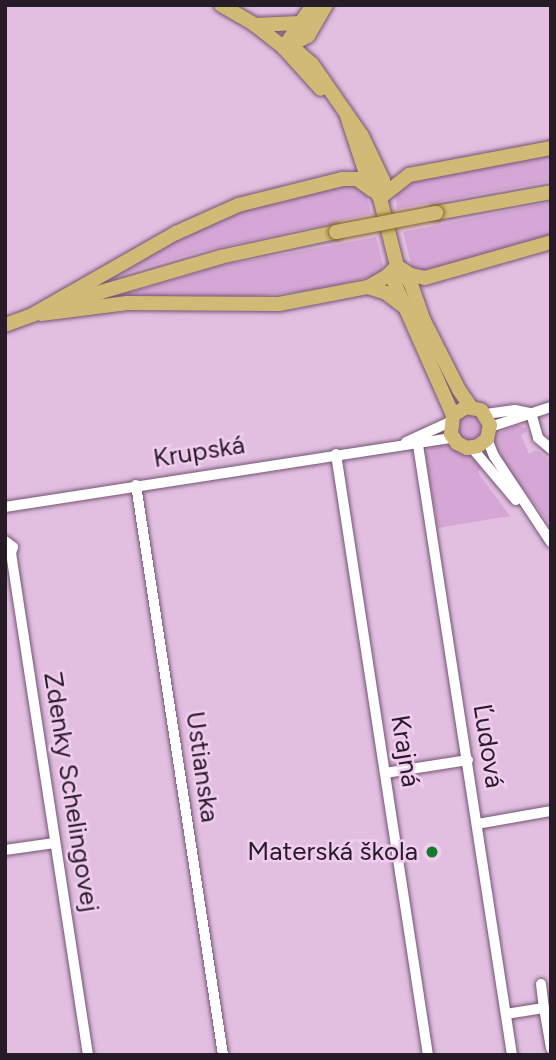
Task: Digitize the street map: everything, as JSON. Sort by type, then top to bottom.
[{"type":"main road","points":[[221,5],[256,25],[284,48],[294,62],[342,110],[367,177],[380,198],[397,265],[394,282],[412,307],[459,390],[487,427],[472,448],[459,444],[452,438],[452,419],[412,307],[368,287]]},
{"type":"main road","points":[[312,64],[304,29],[313,5]]},
{"type":"main road","points":[[284,48],[326,5]]},
{"type":"main road","points":[[256,25],[304,29]]},
{"type":"main road","points":[[284,48],[299,52],[312,64],[362,136],[383,180],[380,198]]},
{"type":"main road","points":[[342,179],[357,148]]},
{"type":"main road","points":[[376,163],[390,172],[409,175],[551,148]]},
{"type":"main road","points":[[380,198],[409,175]]},
{"type":"main road","points":[[32,315],[176,233],[266,196],[342,179],[364,183],[380,198]]},
{"type":"main road","points":[[5,325],[159,273],[336,232],[551,192]]},
{"type":"main road","points":[[397,265],[418,278],[551,242]]},
{"type":"main road","points":[[32,315],[127,303],[279,303],[368,287],[393,272],[397,265]]},
{"type":"main road","points":[[412,307],[434,275]]},
{"type":"main road","points":[[452,419],[471,407]]},
{"type":"street","points":[[539,526],[487,427],[518,421],[531,413],[551,407]]},
{"type":"street","points":[[531,413],[538,438],[551,449]]},
{"type":"street","name":"Krupská","points":[[400,444],[452,419]]},
{"type":"street","name":"Krupská","points":[[5,507],[452,438]]},
{"type":"street","name":"Ľudová","points":[[418,445],[512,1055]]},
{"type":"street","points":[[472,448],[551,542]]},
{"type":"street","name":"Krajná","points":[[336,454],[428,1055]]},
{"type":"street","name":"Ustianska","points":[[136,485],[223,1055]]},
{"type":"street","name":"Zdenky Schelingovej","points":[[9,544],[88,1055]]},
{"type":"street","points":[[385,773],[468,760]]},
{"type":"street","points":[[477,824],[551,811]]},
{"type":"street","points":[[5,850],[55,843]]},
{"type":"street","points":[[541,984],[551,1048]]},
{"type":"street","points":[[506,1014],[544,1008]]},
{"type":"shaded area","points":[[551,155],[551,181],[397,209],[395,189],[403,184]]},
{"type":"shaded area","points":[[354,185],[366,192],[371,214],[198,252],[116,276],[180,238],[235,212],[299,194]]},
{"type":"shaded area","points":[[551,202],[551,237],[424,273],[413,270],[403,232]]},
{"type":"shaded area","points":[[376,237],[383,265],[380,274],[327,288],[248,297],[118,296],[220,266]]},
{"type":"shaded area","points":[[463,412],[482,418],[484,432],[478,439],[468,442],[456,434],[456,419]]},
{"type":"shaded area","points":[[518,425],[526,428],[527,432],[521,435],[529,454],[536,450],[551,461],[551,525],[503,463],[492,443],[496,434]]},
{"type":"shaded area","points":[[434,445],[447,445],[470,454],[481,465],[478,473],[510,516],[438,528],[426,458],[426,453]]},
{"type":"place","name":"Materská škola","points":[[432,852]]}]
